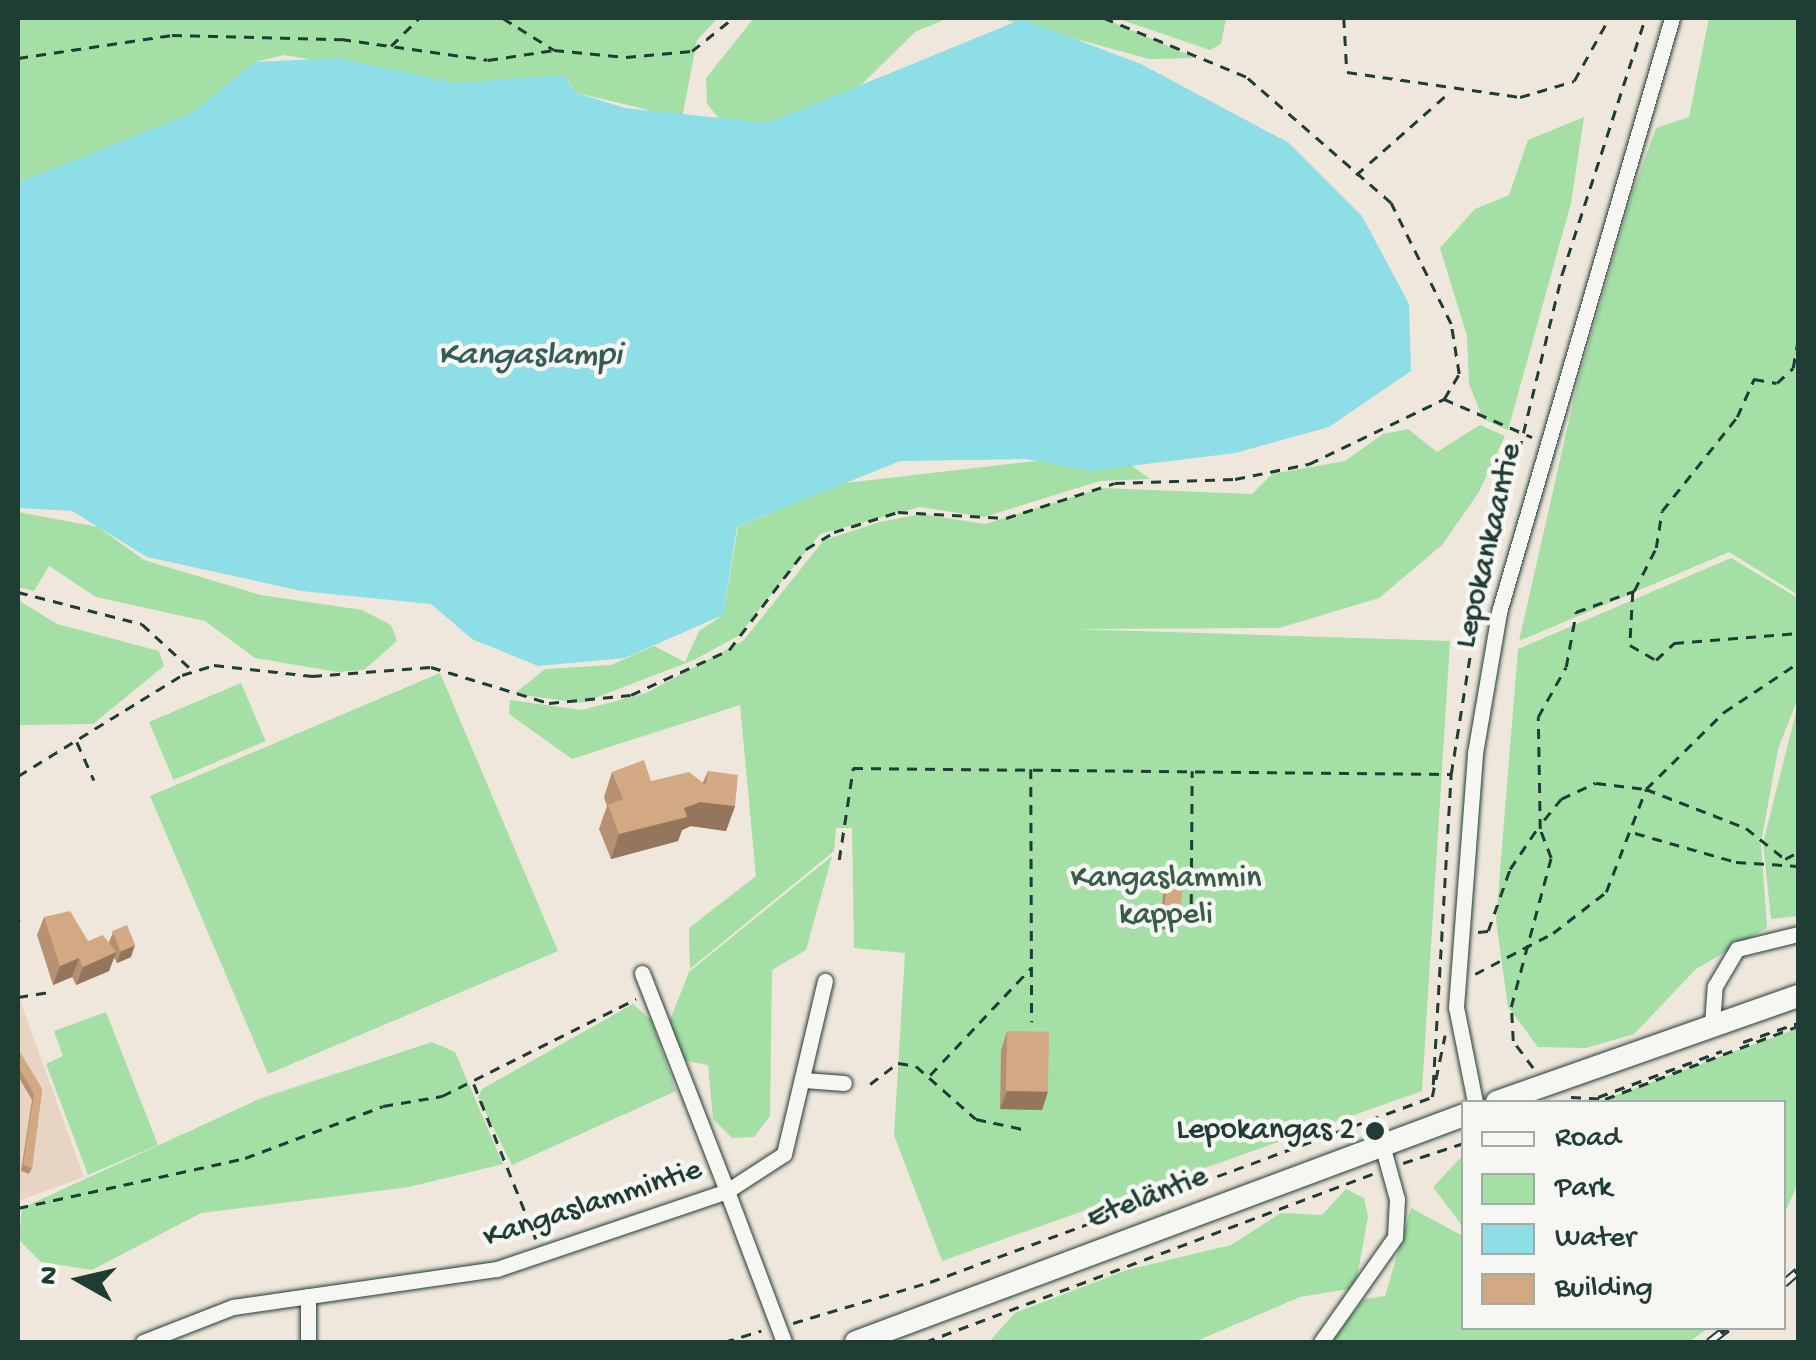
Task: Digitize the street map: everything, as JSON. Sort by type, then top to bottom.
[{"type":"street","name":"Lepokankaantie","points":[[1474,1100],[1456,1007],[1473,774],[1499,612],[1543,440],[1672,18]]},
{"type":"street","points":[[1712,1024],[1715,986],[1738,949],[1798,934]]},
{"type":"street","points":[[642,973],[727,1191],[784,1154],[825,982]]},
{"type":"street","points":[[1503,1100],[1798,996]]},
{"type":"street","points":[[804,1080],[844,1082]]},
{"type":"street","name":"Eteläntie","points":[[856,1342],[1461,1116]]},
{"type":"street","points":[[1321,1342],[1390,1255],[1399,1220],[1391,1168],[1382,1145]]},
{"type":"street","name":"Kangaslammintie","points":[[144,1342],[206,1314],[496,1270],[727,1191],[781,1334]]},
{"type":"street","points":[[308,1296],[308,1342]]},
{"type":"path","points":[[390,47],[419,18]]},
{"type":"path","points":[[502,18],[554,50]]},
{"type":"path","points":[[18,58],[172,34],[390,47],[504,60],[554,50],[692,52],[733,18]]},
{"type":"path","points":[[18,776],[192,672],[242,664],[372,675],[432,667],[500,695],[592,704],[729,650],[806,549],[834,532],[898,512],[1006,518],[1115,483],[1235,479],[1309,464],[1444,399],[1459,374],[1451,324],[1410,231],[1356,175],[1246,76],[1104,18]]},
{"type":"path","points":[[1344,18],[1346,72],[1446,94],[1563,90],[1597,52],[1609,18]]},
{"type":"path","points":[[1356,175],[1446,94]]},
{"type":"path","points":[[1798,340],[1793,368],[1777,383],[1754,379],[1737,417],[1662,512],[1656,548],[1634,591],[1630,645],[1656,660],[1674,642],[1798,633]]},
{"type":"path","points":[[1444,399],[1543,440]]},
{"type":"path","points":[[1594,1099],[1551,1083],[1517,1050],[1512,1030],[1551,858],[1541,824],[1538,717],[1566,668],[1576,612],[1634,591]]},
{"type":"path","points":[[18,592],[142,624],[192,672]]},
{"type":"path","points":[[724,1342],[781,1334],[1432,1098],[1456,1007],[1475,973],[1529,946],[1606,892],[1634,832],[1646,789],[1724,712],[1798,663]]},
{"type":"path","points":[[76,740],[94,780]]},
{"type":"path","points":[[839,860],[854,768],[1473,774]]},
{"type":"path","points":[[1031,770],[1032,1022]]},
{"type":"path","points":[[1190,904],[1192,771]]},
{"type":"path","points":[[1462,934],[1488,930],[1510,869],[1541,824],[1561,799],[1596,783],[1646,789],[1746,828],[1798,866]]},
{"type":"path","points":[[1634,832],[1736,862],[1785,858],[1798,852]]},
{"type":"path","points":[[929,1076],[1032,967]]},
{"type":"path","points":[[18,1208],[244,1158],[473,1083],[649,990]]},
{"type":"path","points":[[18,997],[48,992]]},
{"type":"path","points":[[1590,1100],[1798,1025]]},
{"type":"path","points":[[870,1084],[898,1063],[929,1076],[987,1126],[1028,1130]]},
{"type":"path","points":[[473,1083],[542,1253]]},
{"type":"path","points":[[925,1342],[1461,1144]]},
{"type":"shaded area","points":[[18,995],[84,1177],[18,1201]]},
{"type":"green space","points":[[18,18],[718,18],[697,40],[682,118],[577,93],[566,78],[456,83],[284,55],[255,62],[192,113],[18,183]]},
{"type":"green space","points":[[754,18],[948,18],[915,32],[861,85],[768,123],[722,122],[707,104],[706,78]]},
{"type":"green space","points":[[999,18],[1103,18],[1196,58],[1149,59]]},
{"type":"green space","points":[[1116,18],[1226,18],[1221,44],[1210,50]]},
{"type":"green space","points":[[1709,18],[1798,18],[1798,595],[1729,552],[1519,641],[1577,385],[1632,194],[1656,128],[1689,117]]},
{"type":"green space","points":[[1584,117],[1571,203],[1508,430],[1483,419],[1469,384],[1467,336],[1440,248],[1475,209],[1509,195],[1528,140]]},
{"type":"green space","name":"Kangaslammin kappeli","points":[[1480,425],[1505,436],[1479,492],[1442,545],[1379,598],[1279,628],[1073,629],[1450,641],[1422,1091],[942,1261],[894,1135],[905,953],[854,948],[852,828],[836,828],[834,851],[690,969],[689,928],[756,876],[740,705],[572,759],[509,714],[510,700],[582,710],[646,693],[743,641],[824,540],[880,522],[921,514],[985,524],[1102,488],[1252,494],[1272,474],[1345,461],[1383,434],[1408,429],[1437,452]]},
{"type":"green space","points":[[1113,452],[1150,479],[1100,481],[984,517],[920,507],[820,534],[738,636],[694,660],[582,703],[514,694],[545,669],[611,665],[654,646],[685,662],[699,631],[723,615],[738,527],[845,483]]},
{"type":"green space","points":[[18,512],[98,527],[144,560],[261,595],[362,610],[391,625],[397,641],[364,670],[338,672],[255,658],[205,621],[96,597],[49,566],[34,591],[18,587]]},
{"type":"green space","points":[[1731,558],[1798,598],[1798,698],[1778,749],[1761,843],[1767,928],[1696,969],[1634,1034],[1586,1048],[1538,1047],[1508,1007],[1496,921],[1518,649]]},
{"type":"green space","points":[[18,600],[57,624],[159,651],[164,666],[93,724],[18,725]]},
{"type":"green space","points":[[440,673],[558,951],[268,1074],[150,796]]},
{"type":"green space","points":[[241,683],[266,741],[174,780],[149,722]]},
{"type":"green space","points":[[1798,704],[1798,916],[1771,919],[1763,843]]},
{"type":"green space","points":[[832,856],[806,950],[772,970],[770,1116],[754,1137],[732,1138],[713,1119],[708,1065],[682,1060],[668,1025],[689,972]]},
{"type":"green space","points":[[633,1004],[651,1020],[676,1091],[512,1165],[478,1097],[482,1089]]},
{"type":"green space","points":[[106,1012],[158,1145],[88,1175],[46,1064],[63,1056],[54,1031]]},
{"type":"green space","points":[[1798,1028],[1798,1183],[1786,1210],[1786,1100],[1603,1100]]},
{"type":"green space","points":[[432,1042],[455,1052],[503,1164],[409,1187],[201,1213],[92,1270],[41,1262],[19,1240],[22,1208],[259,1099]]},
{"type":"green space","points":[[1461,1157],[1461,1224],[1433,1187]]},
{"type":"green space","points":[[1346,1189],[1364,1198],[1368,1217],[1355,1288],[1300,1297],[1194,1342],[989,1342],[1015,1313],[1127,1270],[1231,1245],[1281,1213],[1322,1215]]},
{"type":"green space","points":[[1411,1208],[1461,1235],[1461,1330],[1705,1330],[1689,1342],[1330,1342],[1364,1299],[1385,1296]]},
{"type":"water","name":"Kangaslampi","points":[[1022,19],[1141,64],[1289,143],[1362,216],[1409,304],[1411,371],[1329,427],[1235,453],[1090,471],[1027,459],[900,461],[737,527],[723,615],[625,658],[538,666],[472,639],[431,604],[301,591],[147,557],[72,511],[18,508],[18,183],[192,113],[255,62],[337,58],[456,83],[563,75],[577,93],[625,108],[768,123]]},
{"type":"building","points":[[644,760],[651,781],[689,772],[706,785],[708,771],[738,775],[735,806],[700,802],[684,808],[687,817],[619,834],[608,805],[623,799],[612,772]]},
{"type":"building","points":[[1169,869],[1185,871],[1179,919],[1163,917]]},
{"type":"building","points":[[70,911],[88,941],[103,935],[116,952],[83,967],[79,958],[60,966],[44,917]]},
{"type":"building","points":[[127,925],[135,945],[120,951],[112,931]]},
{"type":"building","points":[[1007,1031],[1049,1032],[1048,1092],[1006,1091]]},
{"type":"building","points":[[18,1049],[42,1089],[32,1168],[23,1165],[34,1094],[18,1066]]},
{"type":"railway","points":[[1786,1281],[1798,1271]]},
{"type":"railway","points":[[1709,1342],[1724,1330]]},
{"type":"place","name":"Lepokangas 2","points":[[1375,1131]]}]
